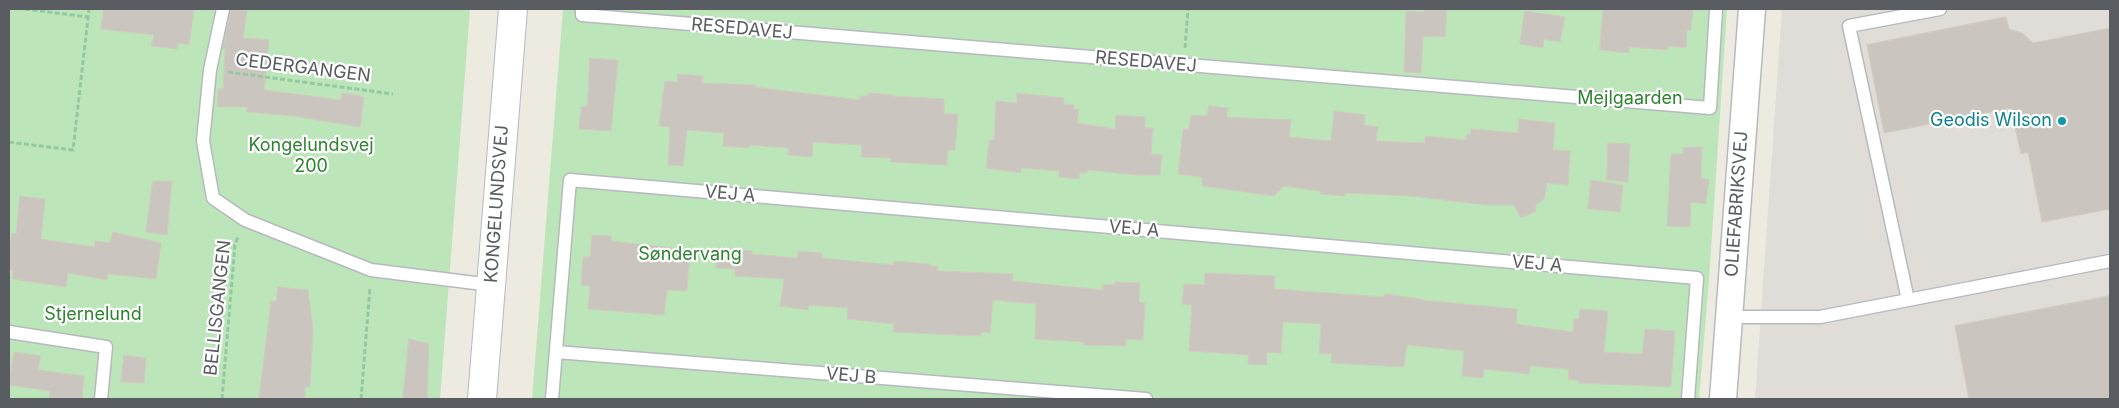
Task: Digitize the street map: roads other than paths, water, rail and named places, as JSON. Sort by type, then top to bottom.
[{"type":"street","name":"KONGELUNDSVEJ","points":[[482,399],[513,9]]},
{"type":"street","name":"OLIEFABRIKSVEJ","points":[[1723,399],[1752,9]]},
{"type":"lane","points":[[223,9],[210,70],[203,141],[213,198],[244,220],[371,270],[491,285]]},
{"type":"lane","name":"RESEDAVEJ","points":[[582,12],[1184,65],[1710,108],[1716,9]]},
{"type":"lane","points":[[1908,300],[1849,26],[1940,9]]},
{"type":"lane","name":"VEJ A","points":[[556,352],[570,180],[1697,278],[1688,399]]},
{"type":"lane","points":[[1729,318],[1820,317],[2110,261]]},
{"type":"lane","points":[[9,332],[106,347],[101,399]]},
{"type":"lane","points":[[552,399],[556,352]]},
{"type":"lane","name":"VEJ B","points":[[556,352],[1146,399]]},
{"type":"place","name":"Geodis Wilson","points":[[2062,121]]},
{"type":"park label","name":"Mejlgaarden","points":[[1630,99]]},
{"type":"park label","name":"Kongelundsvej 200","points":[[311,156]]},
{"type":"park label","name":"Søndervang","points":[[690,255]]},
{"type":"park label","name":"Stjernelund","points":[[93,315]]}]
